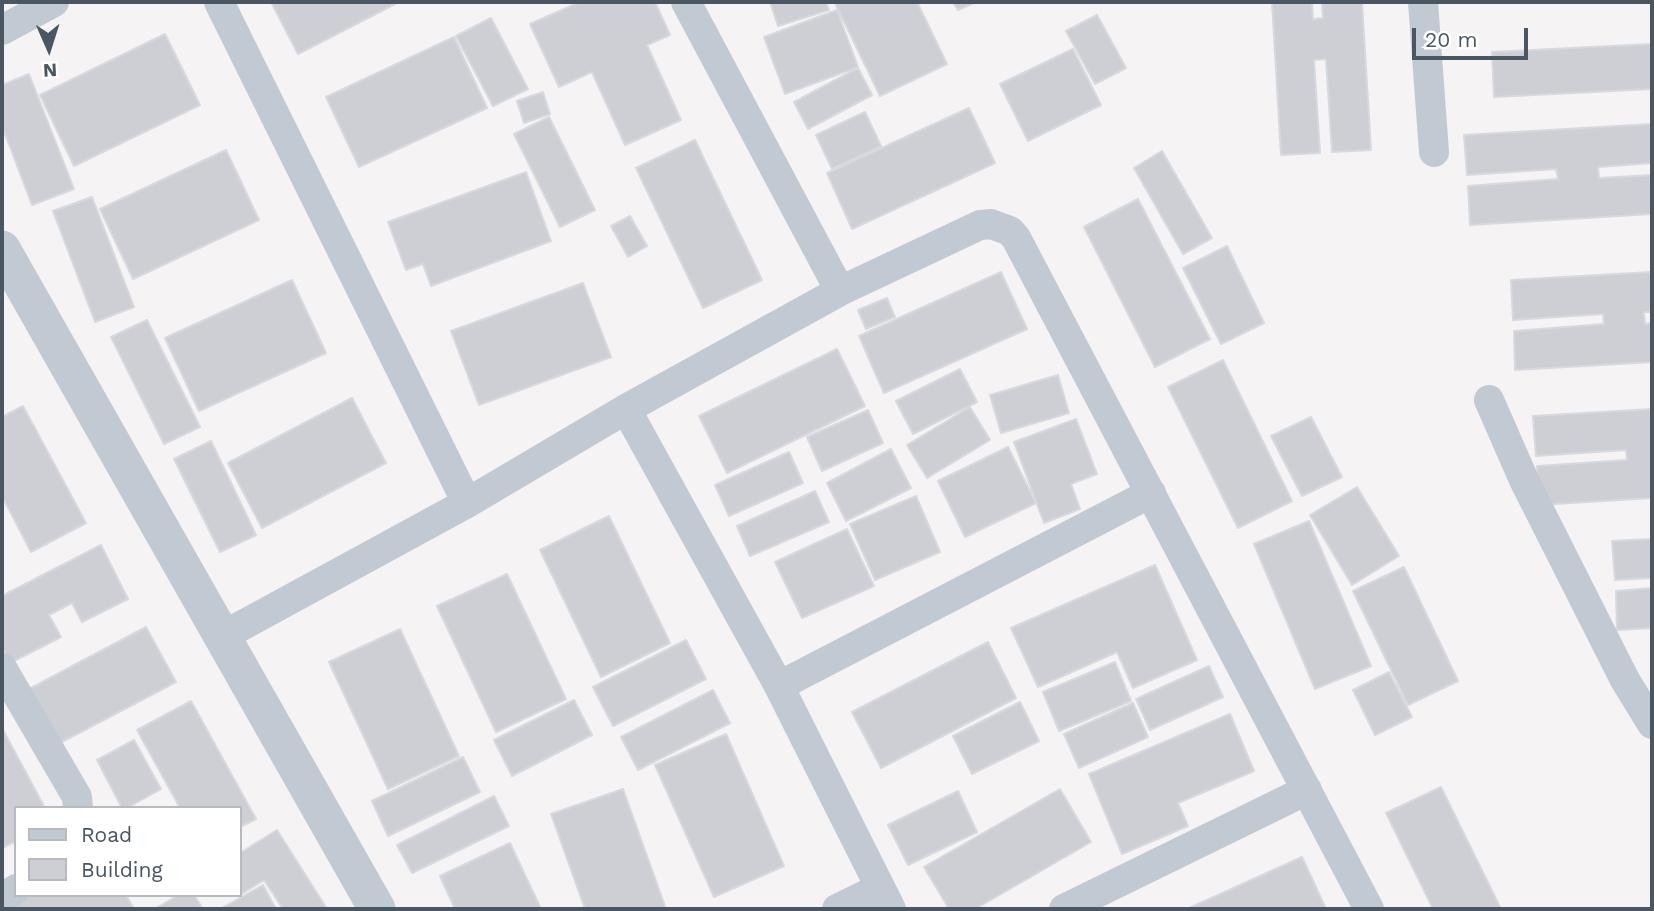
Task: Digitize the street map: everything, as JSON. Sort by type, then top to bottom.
[{"type":"street","points":[[2,30],[54,2]]},
{"type":"street","points":[[219,2],[467,503]]},
{"type":"street","points":[[1423,2],[1434,152]]},
{"type":"street","points":[[695,5],[840,291]]},
{"type":"street","points":[[222,638],[467,503],[626,409],[840,291],[980,225],[991,224],[1010,230],[1016,238],[1369,909]]},
{"type":"street","points":[[2,249],[377,909]]},
{"type":"street","points":[[1489,400],[1524,480],[1625,680],[1652,724]]},
{"type":"street","points":[[626,409],[779,686],[886,899],[836,909]]},
{"type":"street","points":[[779,686],[1151,493]]},
{"type":"street","points":[[2,668],[76,797],[78,806]]},
{"type":"street","points":[[1064,909],[1307,790]]},
{"type":"building","points":[[271,2],[399,2],[298,54]]},
{"type":"building","points":[[580,2],[655,2],[670,35],[647,45],[681,120],[625,145],[592,72],[559,87],[530,24]]},
{"type":"building","points":[[770,2],[826,2],[829,10],[778,26]]},
{"type":"building","points":[[917,2],[947,64],[880,96],[835,3]]},
{"type":"building","points":[[953,2],[976,2],[958,10]]},
{"type":"building","points":[[1272,2],[1312,2],[1313,19],[1323,18],[1322,2],[1362,2],[1371,150],[1332,152],[1326,59],[1314,60],[1320,153],[1281,155]]},
{"type":"building","points":[[837,10],[858,67],[785,94],[764,37]]},
{"type":"building","points":[[1097,15],[1126,68],[1095,84],[1066,31]]},
{"type":"building","points":[[491,18],[528,89],[493,106],[456,36]]},
{"type":"building","points":[[165,34],[200,105],[74,166],[40,95]]},
{"type":"building","points":[[454,37],[487,108],[359,167],[326,97]]},
{"type":"building","points":[[1652,44],[1652,89],[1494,97],[1492,52]]},
{"type":"building","points":[[1073,49],[1101,105],[1028,141],[1000,84]]},
{"type":"building","points":[[858,68],[872,95],[808,129],[794,102]]},
{"type":"building","points":[[29,74],[74,189],[32,205],[2,126],[2,85]]},
{"type":"building","points":[[543,92],[550,114],[524,123],[517,101]]},
{"type":"building","points":[[969,108],[995,163],[852,229],[827,173]]},
{"type":"building","points":[[865,112],[881,146],[832,169],[816,135]]},
{"type":"building","points":[[549,117],[595,210],[560,227],[514,134]]},
{"type":"building","points":[[1652,124],[1652,163],[1598,167],[1599,178],[1652,175],[1652,214],[1470,225],[1468,186],[1558,179],[1556,169],[1467,175],[1464,135]]},
{"type":"building","points":[[695,140],[762,280],[703,308],[636,168]]},
{"type":"building","points":[[226,150],[259,220],[133,279],[100,209]]},
{"type":"building","points":[[1162,151],[1212,238],[1183,254],[1134,168]]},
{"type":"building","points":[[526,172],[551,241],[431,286],[423,264],[406,270],[388,222]]},
{"type":"building","points":[[92,197],[134,307],[95,322],[53,211]]},
{"type":"building","points":[[1138,199],[1210,339],[1155,367],[1084,227]]},
{"type":"building","points":[[630,216],[647,246],[628,257],[611,226]]},
{"type":"building","points":[[1227,246],[1264,323],[1221,344],[1183,268]]},
{"type":"building","points":[[1001,272],[1027,329],[884,393],[859,336]]},
{"type":"building","points":[[1652,272],[1652,312],[1644,312],[1645,324],[1652,323],[1652,362],[1515,370],[1514,331],[1604,324],[1603,314],[1513,320],[1511,280]]},
{"type":"building","points":[[292,280],[326,353],[199,411],[165,338]]},
{"type":"building","points":[[583,283],[611,357],[479,405],[451,331]]},
{"type":"building","points":[[887,298],[895,317],[866,329],[858,310]]},
{"type":"building","points":[[147,320],[200,427],[164,444],[111,337]]},
{"type":"building","points":[[837,349],[865,406],[727,473],[699,416]]},
{"type":"building","points":[[1223,360],[1292,501],[1238,528],[1168,387]]},
{"type":"building","points":[[960,369],[977,402],[913,434],[896,401]]},
{"type":"building","points":[[1058,375],[1069,413],[1001,433],[990,395]]},
{"type":"building","points":[[352,398],[386,463],[262,528],[228,463]]},
{"type":"building","points":[[23,406],[86,523],[31,552],[2,496],[2,417]]},
{"type":"building","points":[[970,407],[990,440],[927,478],[907,445]]},
{"type":"building","points":[[1652,409],[1652,498],[1539,505],[1537,466],[1627,460],[1626,450],[1536,456],[1533,416]]},
{"type":"building","points":[[868,410],[883,443],[822,471],[807,437]]},
{"type":"building","points":[[1311,417],[1342,477],[1302,496],[1271,436]]},
{"type":"building","points":[[1076,419],[1097,474],[1071,484],[1080,509],[1044,523],[1014,442]]},
{"type":"building","points":[[211,441],[256,535],[220,552],[174,459]]},
{"type":"building","points":[[1008,447],[1036,503],[965,537],[938,481]]},
{"type":"building","points":[[891,449],[911,488],[846,521],[827,483]]},
{"type":"building","points":[[789,452],[803,483],[729,516],[715,485]]},
{"type":"building","points":[[1357,487],[1399,556],[1352,585],[1310,515]]},
{"type":"building","points":[[815,491],[829,522],[750,556],[737,526]]},
{"type":"building","points":[[916,496],[940,552],[875,580],[850,524]]},
{"type":"building","points":[[609,516],[670,643],[601,677],[540,550]]},
{"type":"building","points":[[1309,521],[1371,666],[1315,689],[1254,544]]},
{"type":"building","points":[[847,529],[874,586],[802,618],[775,562]]},
{"type":"building","points":[[1652,539],[1652,578],[1615,580],[1612,541]]},
{"type":"building","points":[[101,545],[128,599],[82,622],[72,603],[49,615],[61,637],[10,663],[2,647],[2,596]]},
{"type":"building","points":[[1155,565],[1197,660],[1133,688],[1117,652],[1038,687],[1011,628]]},
{"type":"building","points":[[1404,567],[1458,681],[1408,705],[1353,591]]},
{"type":"building","points":[[507,574],[566,699],[496,732],[437,606]]},
{"type":"building","points":[[1652,588],[1652,628],[1617,630],[1616,591]]},
{"type":"building","points":[[146,627],[176,682],[58,744],[29,689]]},
{"type":"building","points":[[400,629],[459,756],[388,789],[329,662]]},
{"type":"building","points":[[686,640],[706,679],[613,726],[593,687]]},
{"type":"building","points":[[988,642],[1016,698],[881,768],[852,712]]},
{"type":"building","points":[[1115,662],[1131,701],[1059,731],[1043,692]]},
{"type":"building","points":[[1209,666],[1223,697],[1150,730],[1136,699]]},
{"type":"building","points":[[1389,672],[1412,717],[1375,735],[1353,690]]},
{"type":"building","points":[[713,690],[730,723],[638,770],[621,737]]},
{"type":"building","points":[[574,700],[592,735],[512,776],[494,740]]},
{"type":"building","points":[[191,701],[256,819],[242,826],[242,806],[179,806],[137,730]]},
{"type":"building","points":[[1020,702],[1039,741],[972,774],[953,736]]},
{"type":"building","points":[[1133,703],[1148,737],[1079,768],[1064,734]]},
{"type":"building","points":[[1230,714],[1254,771],[1178,803],[1188,826],[1122,854],[1089,774]]},
{"type":"building","points":[[2,728],[44,806],[14,806],[14,842],[2,848]]},
{"type":"building","points":[[726,734],[784,866],[714,897],[655,765]]},
{"type":"building","points":[[134,740],[161,789],[131,806],[121,806],[97,760]]},
{"type":"building","points":[[463,757],[480,792],[388,836],[372,801]]},
{"type":"building","points":[[1441,787],[1501,909],[1433,909],[1386,813]]},
{"type":"building","points":[[623,789],[666,909],[585,909],[551,814]]},
{"type":"building","points":[[1060,789],[1091,842],[975,909],[949,909],[924,867]]},
{"type":"building","points":[[958,791],[977,832],[908,865],[888,825]]},
{"type":"building","points":[[494,796],[509,826],[412,873],[397,845]]},
{"type":"building","points":[[277,830],[327,909],[283,909],[264,880],[242,894],[242,852]]},
{"type":"building","points":[[510,843],[541,909],[455,909],[440,876]]},
{"type":"building","points":[[1302,857],[1326,909],[1187,909]]},
{"type":"building","points":[[263,885],[276,909],[220,909]]},
{"type":"building","points":[[28,897],[127,897],[134,909],[6,909]]},
{"type":"building","points":[[175,897],[195,897],[203,909],[155,909]]}]
